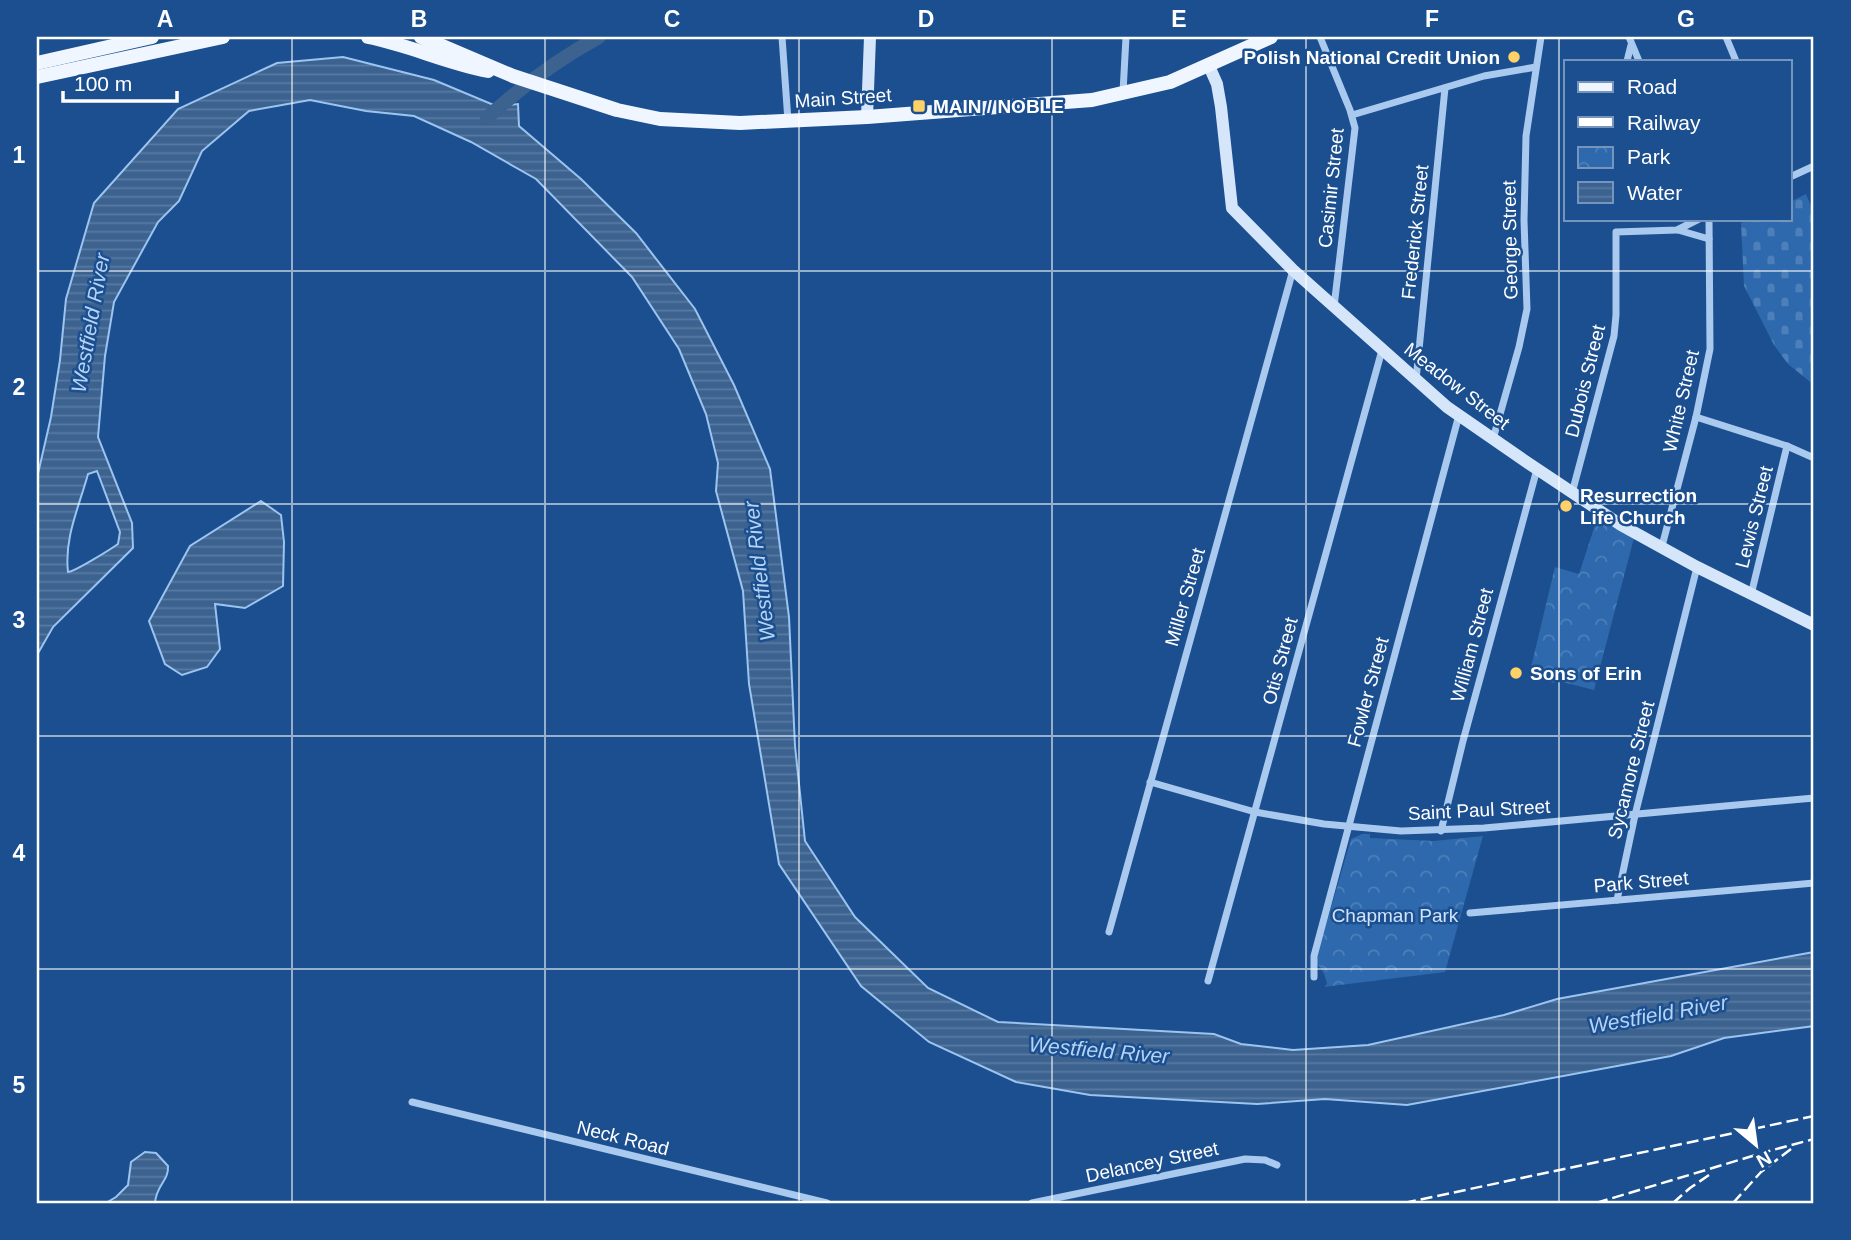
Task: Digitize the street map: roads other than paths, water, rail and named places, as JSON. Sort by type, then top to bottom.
[{"type":"main road","points":[[37,63],[152,37]]},
{"type":"main road","points":[[37,77],[223,37]]},
{"type":"main road","points":[[368,37],[465,66],[513,76]]},
{"type":"main road","points":[[421,37],[513,76]]},
{"type":"main road","name":"Main Street","points":[[513,76],[626,112],[660,119],[690,122],[867,117],[1073,102],[1123,94],[1159,85],[1209,66],[1271,37]]},
{"type":"street","points":[[782,37],[788,121]]},
{"type":"street","points":[[867,117],[870,37]]},
{"type":"street","points":[[1123,94],[1126,37]]},
{"type":"street","name":"Casimir Street","points":[[1321,37],[1355,128],[1334,307]]},
{"type":"street","name":"George Street","points":[[1493,439],[1527,309],[1524,220],[1526,146],[1541,37]]},
{"type":"street","points":[[1726,37],[1736,60]]},
{"type":"street","points":[[1627,60],[1630,41]]},
{"type":"street","points":[[1630,41],[1639,60]]},
{"type":"street","name":"Meadow Street","points":[[1209,66],[1217,84],[1222,107],[1232,208],[1293,270],[1459,415],[1572,493],[1621,525],[1697,567],[1814,625]]},
{"type":"street","points":[[1352,115],[1495,73],[1536,67]]},
{"type":"street","name":"Frederick Street","points":[[1416,380],[1445,88]]},
{"type":"street","points":[[1792,176],[1814,166]]},
{"type":"street","points":[[1677,230],[1697,220]]},
{"type":"street","name":"White Street","points":[[1661,546],[1696,417],[1710,349],[1709,220]]},
{"type":"street","points":[[1677,230],[1709,239]]},
{"type":"street","name":"Dubois Street","points":[[1572,493],[1614,336],[1616,232],[1677,230]]},
{"type":"street","name":"Miller Street","points":[[1109,932],[1293,270]]},
{"type":"street","name":"Otis Street","points":[[1208,981],[1382,350]]},
{"type":"street","name":"Fowler Street","points":[[1314,977],[1314,956],[1459,415]]},
{"type":"street","points":[[1696,417],[1787,446],[1814,458]]},
{"type":"street","name":"Lewis Street","points":[[1751,595],[1787,446]]},
{"type":"street","name":"William Street","points":[[1441,831],[1537,469]]},
{"type":"street","name":"Sycamore Street","points":[[1617,900],[1635,815],[1697,567]]},
{"type":"street","name":"Saint Paul Street","points":[[1150,782],[1255,812],[1350,827],[1441,831],[1814,799]]},
{"type":"street","name":"Park Street","points":[[1470,913],[1814,883]]},
{"type":"street","name":"Neck Road","points":[[412,1102],[827,1203]]},
{"type":"street","name":"Delancey Street","points":[[1032,1203],[1245,1159],[1265,1160],[1277,1165]]},
{"type":"water","name":"Westfield River","points":[[343,57],[434,80],[496,106],[518,104],[519,126],[581,179],[636,233],[695,309],[734,385],[770,469],[789,617],[795,746],[805,841],[855,917],[928,988],[998,1022],[1214,1034],[1241,1044],[1293,1050],[1368,1045],[1504,1015],[1557,999],[1814,952],[1814,1026],[1724,1038],[1671,1056],[1407,1105],[1325,1099],[1257,1104],[1090,1095],[1016,1082],[929,1042],[861,986],[779,864],[749,684],[743,591],[716,491],[718,463],[706,414],[679,349],[632,277],[536,179],[471,142],[414,116],[366,111],[310,100],[249,111],[202,151],[179,201],[158,222],[114,302],[105,356],[98,437],[132,523],[133,548],[53,627],[37,655],[37,478],[51,417],[66,299],[94,203],[178,109],[277,63]],"holes":[[[97,471],[120,532],[118,544],[68,572],[70,535],[88,474]]]},
{"type":"water","points":[[261,501],[281,515],[284,542],[283,586],[245,608],[215,604],[220,649],[207,667],[182,675],[165,664],[149,621],[190,546]]},
{"type":"water","points":[[145,1152],[156,1153],[168,1166],[167,1176],[155,1203],[106,1203],[128,1185],[131,1162]]},
{"type":"waterway","points":[[487,118],[540,74],[599,37]]},
{"type":"railway","points":[[1404,1203],[1814,1116]]},
{"type":"railway","points":[[1596,1203],[1814,1139]]},
{"type":"railway","points":[[1733,1203],[1761,1172],[1791,1149]]},
{"type":"railway","points":[[1673,1203],[1709,1175]]},
{"type":"place","name":"Polish National Credit Union","points":[[1514,57]]},
{"type":"place","name":"MAIN / NOBLE","points":[[919,106]]},
{"type":"place","name":"Resurrection Life Church","points":[[1566,506]]},
{"type":"place","name":"Sons of Erin","points":[[1516,673]]},
{"type":"park label","name":"Chapman Park","points":[[1395,915]]}]
